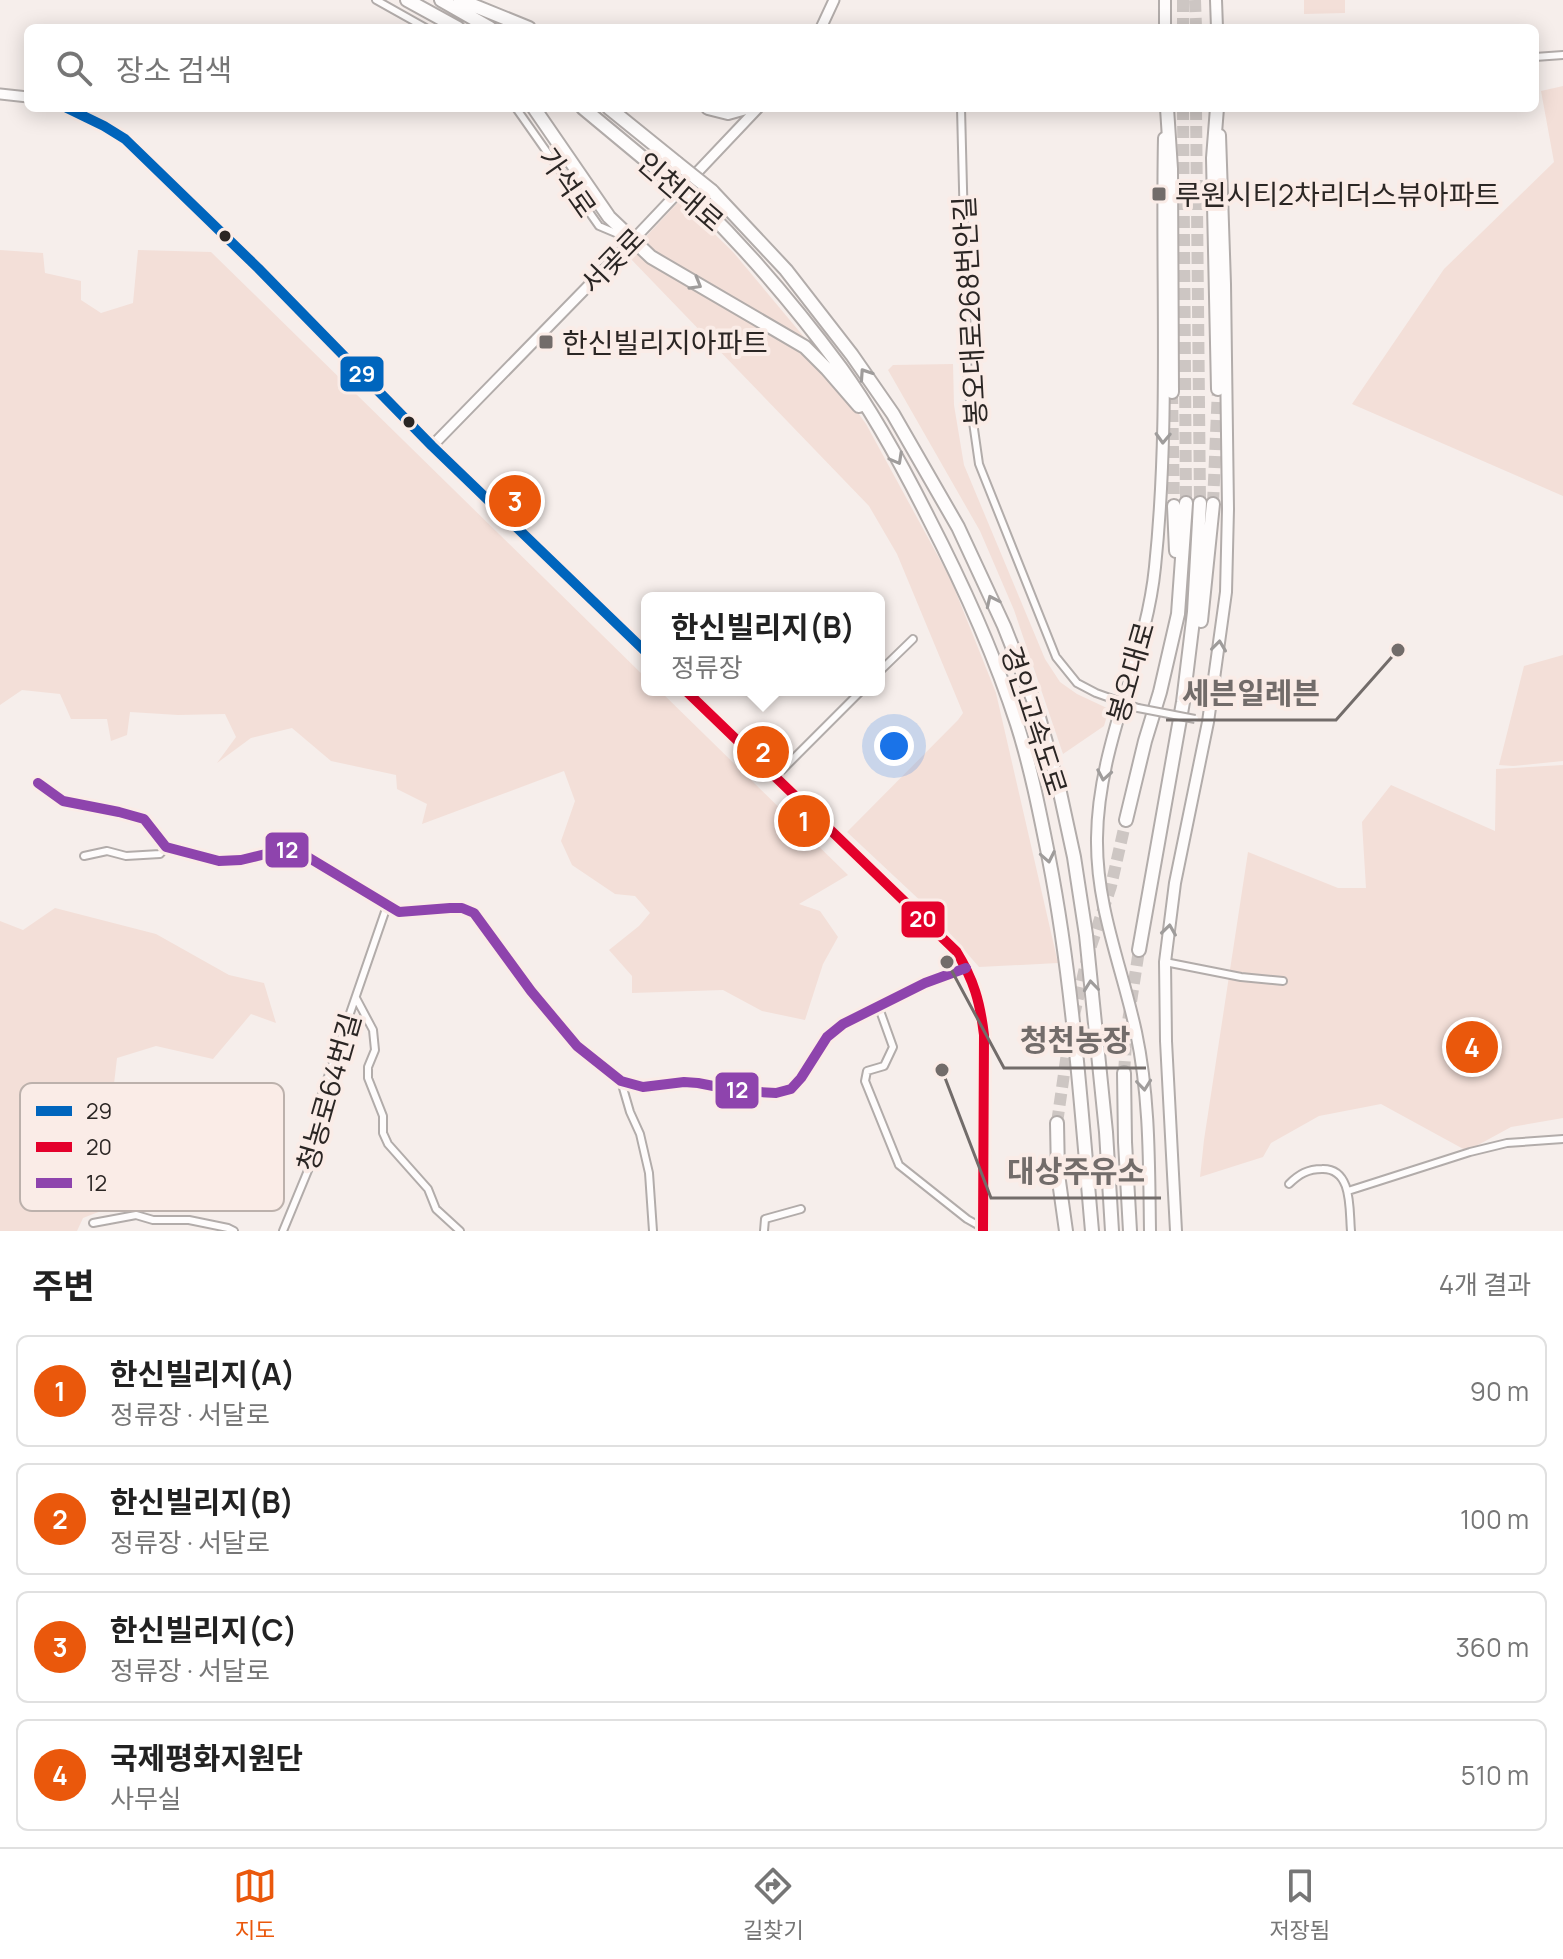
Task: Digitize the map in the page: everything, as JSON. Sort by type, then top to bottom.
[{"type":"highway","points":[[407,0],[451,24]]},
{"type":"highway","points":[[441,0],[483,24]]},
{"type":"highway","points":[[460,0],[519,24]]},
{"type":"highway","points":[[431,13],[443,24]]},
{"type":"highway","points":[[537,112],[609,217],[651,257],[805,347],[878,424]]},
{"type":"highway","name":"인천대로","points":[[588,112],[699,203],[772,281]]},
{"type":"highway","name":"인천대로","points":[[614,112],[712,191],[786,270]]},
{"type":"highway","points":[[1166,112],[1171,169],[1172,392]]},
{"type":"highway","points":[[1218,112],[1213,158],[1218,389]]},
{"type":"highway","name":"경인고속도로","points":[[786,270],[893,414],[958,527],[1004,626],[1036,707],[1059,788],[1086,935],[1106,1132],[1112,1231]]},
{"type":"highway","name":"경인고속도로","points":[[772,281],[841,369],[878,424],[958,575],[995,662],[1020,738],[1049,859],[1062,935],[1074,1020],[1092,1231]]},
{"type":"highway","name":"봉오대로","points":[[1139,950],[1183,702],[1207,504]]},
{"type":"highway","name":"봉오대로","points":[[1126,820],[1178,614],[1180,505]]},
{"type":"highway","points":[[1124,1073],[1130,1231]]},
{"type":"highway","points":[[1057,1123],[1058,1174],[1066,1231]]},
{"type":"main road","points":[[1165,0],[1165,24]]},
{"type":"main road","points":[[1216,0],[1217,24]]},
{"type":"main road","name":"봉오대로","points":[[1150,1231],[1148,1134],[1142,1072],[1136,1032],[1107,922],[1097,842],[1098,809],[1110,746],[1147,614],[1155,568],[1165,383],[1163,179],[1166,112]]},
{"type":"main road","points":[[1176,1231],[1165,962],[1175,883],[1208,722],[1226,592],[1225,284],[1218,112]]},
{"type":"street","points":[[376,0],[419,24]]},
{"type":"street","points":[[825,24],[834,0]]},
{"type":"street","points":[[1539,57],[1563,55]]},
{"type":"street","points":[[0,94],[24,97]]},
{"type":"street","points":[[75,112],[125,139],[258,268],[432,446],[641,647]]},
{"type":"street","name":"가석로","points":[[519,112],[599,226],[633,240]]},
{"type":"street","name":"서곶로","points":[[432,446],[754,112]]},
{"type":"street","name":"봉오대로268번안길","points":[[961,112],[968,387],[979,464],[1056,657],[1077,683],[1096,693],[1138,708],[1208,722]]},
{"type":"street","points":[[885,666],[913,639]]},
{"type":"street","points":[[691,696],[956,951],[966,968],[980,1002],[984,1035],[983,1230]]},
{"type":"street","points":[[775,777],[856,696]]},
{"type":"street","points":[[38,783],[63,801],[144,819],[166,847],[219,861],[296,850],[399,912],[462,908],[474,913],[531,991],[577,1046],[621,1081],[643,1087],[698,1083],[751,1092],[776,1093],[791,1089],[827,1037],[843,1024],[925,983],[966,968]]},
{"type":"street","points":[[84,856],[107,851],[126,856],[160,854],[166,847]]},
{"type":"street","name":"청농로64번길","points":[[283,1231],[321,1139],[320,1100],[387,906]]},
{"type":"street","points":[[1165,962],[1241,977],[1283,981]]},
{"type":"street","points":[[356,998],[373,1030],[375,1050],[368,1067],[368,1078],[383,1116],[383,1133],[388,1144],[428,1189],[436,1209],[460,1231]]},
{"type":"street","points":[[879,1008],[893,1047],[884,1066],[867,1071],[865,1081],[899,1165],[983,1230]]},
{"type":"street","points":[[621,1081],[640,1134],[649,1173],[653,1231]]},
{"type":"street","points":[[1348,1191],[1490,1147],[1563,1139]]},
{"type":"street","points":[[1289,1184],[1307,1170],[1328,1169],[1341,1175],[1348,1191],[1351,1231]]},
{"type":"street","points":[[764,1231],[765,1219],[801,1209]]},
{"type":"street","points":[[93,1223],[136,1215],[153,1220],[189,1220],[234,1231]]},
{"type":"shaded area","points":[[1304,0],[1345,0],[1345,13],[1304,14]]},
{"type":"shaded area","points":[[1563,86],[1563,496],[1352,404],[1444,269],[1554,162],[1541,91]]},
{"type":"shaded area","points":[[680,200],[733,252],[804,337],[866,424],[951,580],[996,693],[1058,963],[979,967],[926,906],[847,832],[963,713],[897,554],[869,506],[628,256]]},
{"type":"shaded area","points":[[0,250],[43,253],[45,273],[81,281],[81,300],[101,313],[133,303],[138,250],[211,252],[641,673],[641,696],[665,696],[848,875],[799,904],[820,911],[838,937],[823,964],[805,1020],[762,1011],[723,990],[632,993],[632,976],[609,950],[650,913],[635,896],[615,894],[572,865],[561,841],[575,801],[564,771],[422,824],[427,804],[397,789],[396,775],[331,761],[292,728],[251,738],[217,763],[236,737],[225,714],[130,712],[127,735],[111,741],[107,719],[71,719],[60,694],[22,690],[0,705]]},
{"type":"shaded area","points":[[953,364],[954,405],[964,465],[1045,659],[1060,682],[1109,709],[1104,726],[1063,754],[1014,610],[980,531],[888,370],[893,365]]},
{"type":"shaded area","points":[[1563,655],[1563,761],[1499,765],[1524,666]]},
{"type":"shaded area","points":[[1563,765],[1563,1118],[1511,1127],[1467,1151],[1381,1104],[1319,1116],[1271,1143],[1263,1157],[1200,1177],[1248,852],[1338,888],[1366,888],[1362,822],[1391,785],[1495,831],[1496,769]]},
{"type":"shaded area","points":[[55,908],[156,934],[229,975],[264,983],[276,1023],[251,1014],[213,1059],[156,1046],[117,1058],[114,1083],[20,1083],[20,1211],[101,1211],[83,1218],[77,1231],[0,1231],[0,921],[23,930]]},
{"type":"tunnel","points":[[1183,0],[1183,24]]},
{"type":"tunnel","points":[[1195,0],[1196,24]]},
{"type":"tunnel","points":[[1183,112],[1186,503]]},
{"type":"tunnel","points":[[1196,112],[1200,503]]},
{"type":"tunnel","points":[[1213,504],[1218,389]]},
{"type":"tunnel","points":[[1172,392],[1174,506]]},
{"type":"tunnel","points":[[1057,1123],[1070,1032],[1126,820]]},
{"type":"tunnel","points":[[1124,1073],[1127,1028],[1139,950]]},
{"type":"transit line","name":"29","points":[[75,112],[125,139],[258,268],[432,446],[641,647]]},
{"type":"transit line","name":"20","points":[[691,696],[956,951],[962,962],[975,992],[984,1035],[983,1231]]},
{"type":"transit line","name":"12","points":[[38,783],[63,801],[144,819],[166,847],[219,861],[296,850],[399,912],[462,908],[474,913],[531,991],[577,1046],[621,1081],[643,1087],[684,1082],[739,1091],[776,1093],[791,1089],[827,1037],[843,1024],[925,983],[966,968]]},
{"type":"place","name":"루원시티2차리더스뷰아파트","points":[[1159,194]]},
{"type":"place","name":"한신빌리지아파트","points":[[546,342]]},
{"type":"place","name":"한신빌리지(C)","points":[[515,501]]},
{"type":"place","name":"세븐일레븐","points":[[1398,650]]},
{"type":"place","name":"한신빌리지(B)","points":[[763,752]]},
{"type":"place","name":"한신빌리지(A)","points":[[804,821]]},
{"type":"place","name":"청천농장","points":[[947,962]]},
{"type":"place","name":"국제평화지원단","points":[[1472,1047]]},
{"type":"place","name":"대상주유소","points":[[942,1070]]}]
